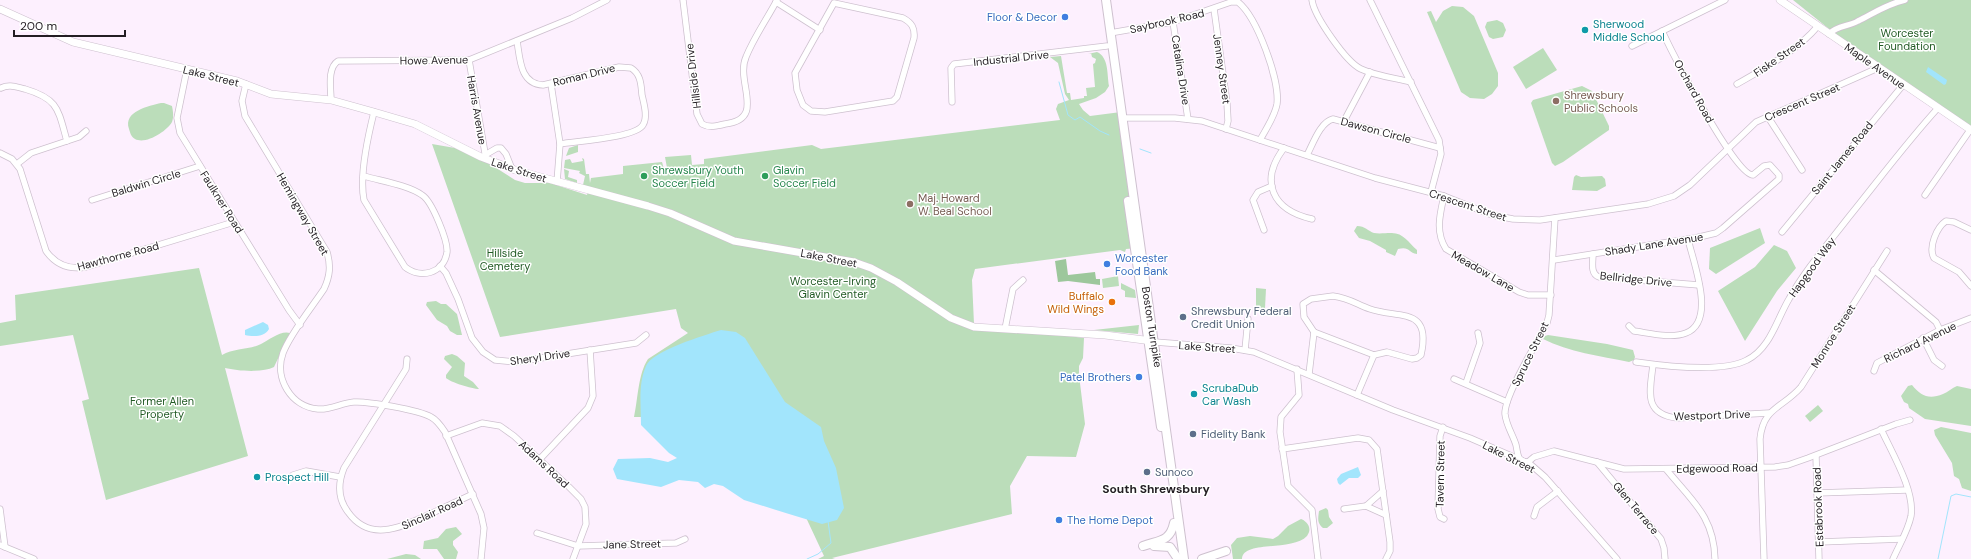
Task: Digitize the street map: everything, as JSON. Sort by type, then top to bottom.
[{"type":"highway","name":"Boston Turnpike","points":[[1101,0],[1184,559]]},
{"type":"highway","name":"Boston Turnpike","points":[[1106,0],[1178,559]]},
{"type":"highway","points":[[1174,523],[1173,530],[1167,538],[1143,546],[1170,547],[1178,559]]},
{"type":"highway","points":[[1182,550],[1189,559]]},
{"type":"highway","points":[[1202,559],[1226,553],[1218,559]]},
{"type":"main road","name":"Maple Avenue","points":[[1780,0],[1970,130]]},
{"type":"main road","name":"Lake Street","points":[[0,9],[72,42],[246,84],[271,94],[331,100],[415,124],[512,169],[655,208],[734,241],[854,262],[886,276],[959,322],[976,327],[1105,335],[1151,341]]},
{"type":"street","name":"Howe Avenue","points":[[331,100],[332,70],[334,64],[338,61],[469,60],[572,18],[607,0]]},
{"type":"street","name":"Hillside Drive","points":[[683,0],[697,114],[702,124],[710,127],[737,122],[745,116],[748,106],[744,76],[745,58],[776,1]]},
{"type":"street","points":[[1312,0],[1318,18],[1351,61],[1359,68],[1411,82]]},
{"type":"street","points":[[1370,0],[1436,133],[1440,148],[1440,159],[1431,192]]},
{"type":"street","points":[[1632,46],[1724,0]]},
{"type":"street","points":[[1829,34],[1839,26],[1857,22],[1882,8],[1905,0]]},
{"type":"street","points":[[776,1],[820,30]]},
{"type":"street","points":[[835,1],[903,18],[911,23],[915,31],[914,38],[898,97],[893,101],[881,104],[825,112],[812,111],[803,105],[797,90],[795,73],[820,30],[835,1]]},
{"type":"street","name":"Saybrook Road","points":[[1110,33],[1173,22],[1236,2],[1244,7],[1250,16],[1274,70],[1276,106],[1260,140]]},
{"type":"street","name":"Jenney Street","points":[[1214,9],[1227,103],[1228,121],[1226,129]]},
{"type":"street","name":"Catalina Drive","points":[[1173,22],[1188,119]]},
{"type":"street","name":"Fiske Street","points":[[1737,84],[1781,58],[1810,35],[1818,26]]},
{"type":"street","name":"Orchard Road","points":[[1662,31],[1727,150]]},
{"type":"street","name":"Roman Drive","points":[[517,41],[523,71],[526,77],[538,85],[551,84],[623,67],[629,68],[636,72],[642,89],[644,121],[636,132],[625,135],[560,144]]},
{"type":"street","name":"Industrial Drive","points":[[952,102],[951,68],[954,64],[1108,46]]},
{"type":"street","name":"Harris Avenue","points":[[469,60],[485,157]]},
{"type":"street","name":"Crescent Street","points":[[1122,118],[1188,119],[1226,129],[1375,178],[1444,196],[1478,210],[1505,218],[1555,218],[1664,200],[1688,187],[1754,124],[1878,68]]},
{"type":"street","name":"Faulkner Road","points":[[187,69],[177,116],[177,124],[180,133],[234,222],[300,325]]},
{"type":"street","points":[[1344,121],[1370,72]]},
{"type":"street","name":"Hemingway Street","points":[[246,84],[242,100],[245,116],[327,252],[330,263],[330,270],[326,283],[284,350],[280,366],[284,386],[301,404],[319,409],[353,402],[427,414],[437,421],[446,436],[473,494],[484,523],[481,559]]},
{"type":"street","points":[[551,84],[560,144],[557,182]]},
{"type":"street","name":"Saint James Road","points":[[1782,232],[1903,84]]},
{"type":"street","points":[[0,88],[11,86],[37,93],[48,98],[58,109],[67,141]]},
{"type":"street","name":"Hapgood Way","points":[[1636,362],[1683,367],[1731,365],[1748,360],[1760,351],[1769,340],[1782,310],[1804,275],[1905,146],[1938,108]]},
{"type":"street","points":[[364,176],[415,191],[426,198],[446,242],[446,255],[440,266],[433,272],[421,274],[412,272],[402,264],[366,205],[363,191],[364,176],[367,142],[374,112]]},
{"type":"street","points":[[1768,117],[1802,170]]},
{"type":"street","name":"Dawson Circle","points":[[1307,155],[1325,123],[1333,119],[1440,148]]},
{"type":"street","points":[[1925,195],[1970,130]]},
{"type":"street","points":[[0,153],[8,156],[17,164],[31,153],[79,137],[86,131]]},
{"type":"street","points":[[485,157],[497,148],[501,148],[506,154],[512,169]]},
{"type":"street","points":[[1284,148],[1272,167],[1272,186],[1275,196],[1286,207],[1312,219]]},
{"type":"street","name":"Shady Lane Avenue","points":[[1554,260],[1688,239],[1716,232],[1724,228],[1779,179],[1779,175],[1770,165],[1764,166],[1753,175],[1748,174],[1743,171],[1727,150]]},
{"type":"street","name":"Hawthorne Road","points":[[17,164],[46,251],[58,263],[68,268],[86,267],[234,222]]},
{"type":"street","name":"Baldwin Circle","points":[[92,200],[200,166]]},
{"type":"street","points":[[1264,230],[1253,200],[1258,192],[1272,186]]},
{"type":"street","name":"Meadow Lane","points":[[1444,196],[1438,220],[1445,248],[1519,292],[1528,295],[1551,295]]},
{"type":"street","name":"Spruce Street","points":[[1522,461],[1518,458],[1515,441],[1506,421],[1505,410],[1507,402],[1547,323],[1554,260],[1555,218]]},
{"type":"street","points":[[1971,230],[1954,222],[1946,221],[1941,226],[1931,248],[1934,258],[1959,272],[1971,286]]},
{"type":"street","points":[[1630,326],[1634,331],[1673,335],[1687,333],[1698,324],[1702,314],[1702,301],[1688,239]]},
{"type":"street","name":"Monroe Street","points":[[1769,412],[1790,399],[1801,387],[1887,251]]},
{"type":"street","name":"Bellridge Drive","points":[[1593,254],[1593,271],[1598,277],[1699,285]]},
{"type":"street","name":"Sheryl Drive","points":[[440,266],[446,273],[458,299],[472,338],[489,356],[495,360],[509,362],[636,343],[646,335]]},
{"type":"street","points":[[1874,270],[1936,322],[1940,330]]},
{"type":"street","points":[[1005,329],[1013,289],[1023,280]]},
{"type":"street","points":[[1333,296],[1351,300],[1370,309],[1406,315],[1418,324],[1422,333],[1421,355],[1418,358],[1412,359],[1387,352],[1374,355],[1314,332],[1304,317],[1303,304],[1311,299],[1333,296]]},
{"type":"street","name":"Richard Avenue","points":[[1874,371],[1877,363],[1923,338],[1971,318]]},
{"type":"street","points":[[1245,350],[1248,319]]},
{"type":"street","points":[[1309,374],[1314,332]]},
{"type":"street","points":[[1466,383],[1480,343],[1478,333]]},
{"type":"street","points":[[1923,338],[1934,360],[1942,366]]},
{"type":"street","name":"Lake Street","points":[[1151,341],[1245,350],[1270,358],[1357,395],[1442,427],[1522,461],[1538,470],[1617,559]]},
{"type":"street","points":[[539,460],[588,408],[593,396],[590,350]]},
{"type":"street","points":[[1357,395],[1374,355]]},
{"type":"street","points":[[293,474],[306,471],[340,477],[346,464],[406,370],[407,359]]},
{"type":"street","name":"Westport Drive","points":[[1653,365],[1650,388],[1651,401],[1654,408],[1663,416],[1677,418],[1769,412]]},
{"type":"street","points":[[1297,369],[1298,395],[1280,421],[1282,449],[1288,486],[1292,492],[1307,503],[1312,510],[1318,559]]},
{"type":"street","points":[[1454,379],[1507,402]]},
{"type":"street","points":[[1764,559],[1761,432],[1764,420],[1769,412]]},
{"type":"street","name":"Edgewood Road","points":[[1522,461],[1528,462],[1534,457],[1554,451],[1624,469],[1762,467],[1788,465],[1816,456],[1881,429],[1910,420]]},
{"type":"street","name":"Adams Road","points":[[446,436],[474,425],[491,423],[505,429],[581,499],[585,507],[586,524],[573,559]]},
{"type":"street","name":"Tavern Street","points":[[1442,427],[1440,436],[1438,509],[1440,517],[1444,519]]},
{"type":"street","points":[[1881,429],[1907,490],[1911,512],[1907,528],[1893,559]]},
{"type":"street","points":[[1282,449],[1351,438],[1368,439],[1377,449],[1391,548],[1386,559]]},
{"type":"street","name":"Estabrook Road","points":[[1816,456],[1819,559]]},
{"type":"street","name":"Glen Terrace","points":[[1597,462],[1661,539],[1665,559]]},
{"type":"street","points":[[1666,469],[1707,519],[1714,543],[1715,559]]},
{"type":"street","name":"Sinclair Road","points":[[340,477],[340,492],[346,510],[360,523],[378,530],[387,530],[403,526],[473,494]]},
{"type":"street","points":[[1817,494],[1907,490]]},
{"type":"street","points":[[1366,506],[1383,491]]},
{"type":"street","points":[[1534,516],[1537,507],[1558,491]]},
{"type":"street","points":[[1344,509],[1366,506],[1386,515]]},
{"type":"street","points":[[0,509],[3,529],[3,546],[34,559]]},
{"type":"street","points":[[0,537],[3,529]]},
{"type":"street","name":"Jane Street","points":[[537,533],[578,546],[676,543],[685,539]]},
{"type":"street","points":[[1819,542],[1902,539]]},
{"type":"green space","name":"Worcester Foundation","points":[[1793,0],[1971,0],[1971,128],[1874,65]]},
{"type":"green space","points":[[1452,6],[1463,7],[1474,16],[1498,73],[1498,86],[1492,94],[1484,99],[1470,98],[1461,92],[1427,12],[1431,11],[1436,22],[1443,11]]},
{"type":"green space","points":[[1497,20],[1503,23],[1506,30],[1503,37],[1493,39],[1489,37],[1485,27],[1487,22]]},
{"type":"green space","points":[[1543,48],[1557,70],[1526,89],[1513,67]]},
{"type":"green space","name":"Worcester-Irving Glavin Center","points":[[1097,52],[1104,58],[1107,67],[1109,86],[1105,92],[1096,98],[1079,104],[1090,116],[1121,112],[1138,248],[1126,249],[1125,252],[1120,250],[975,269],[972,280],[974,324],[1084,338],[1083,358],[1079,366],[1079,375],[1085,424],[1076,457],[1027,456],[1010,486],[1012,514],[832,558],[835,559],[818,559],[824,556],[759,417],[634,417],[640,379],[648,359],[688,333],[681,328],[676,309],[500,337],[432,144],[455,148],[490,164],[515,180],[525,183],[550,183],[587,195],[589,187],[583,185],[585,176],[579,173],[580,171],[564,168],[565,160],[570,159],[572,163],[583,161],[582,158],[584,159],[586,174],[589,174],[590,183],[591,178],[623,174],[623,166],[662,162],[664,169],[667,168],[665,157],[691,155],[692,165],[704,164],[704,159],[812,145],[821,149],[1060,120],[1056,109],[1058,104],[1069,100],[1065,94],[1058,63],[1050,57],[1061,56],[1067,93],[1070,93],[1071,100],[1084,98],[1084,96],[1087,96],[1086,88],[1095,87],[1093,64],[1095,63],[1096,59],[1092,57],[1091,53]]},
{"type":"green space","points":[[1582,86],[1592,91],[1609,126],[1609,130],[1555,166],[1552,163],[1531,103],[1533,100]]},
{"type":"green space","points":[[161,103],[172,106],[172,122],[161,133],[150,139],[135,139],[129,129],[128,123],[130,118],[138,110]]},
{"type":"green space","points":[[578,145],[578,152],[566,156],[569,148]]},
{"type":"green space","points":[[564,169],[569,171],[568,177],[577,180],[577,183],[565,179]]},
{"type":"green space","points":[[1576,175],[1581,177],[1602,176],[1605,179],[1606,186],[1597,191],[1572,190],[1574,177]]},
{"type":"green space","points":[[1357,226],[1374,233],[1398,234],[1405,238],[1417,250],[1417,254],[1405,248],[1398,249],[1395,256],[1386,252],[1386,250],[1370,241],[1359,238],[1354,231]]},
{"type":"green space","points":[[1760,228],[1765,243],[1716,274],[1709,269],[1710,248]]},
{"type":"green space","points":[[1774,245],[1787,251],[1796,268],[1777,291],[1745,341],[1718,291],[1755,267]]},
{"type":"green space","points":[[1066,259],[1068,275],[1095,272],[1096,279],[1100,279],[1100,285],[1068,281],[1058,282],[1055,261]]},
{"type":"green space","name":"Former Allen Property","points":[[199,268],[222,355],[231,351],[256,346],[279,334],[286,332],[290,333],[274,367],[257,371],[243,371],[225,368],[248,456],[106,500],[82,401],[89,399],[73,335],[0,346],[0,323],[16,320],[15,295]]},
{"type":"green space","points":[[1118,276],[1119,286],[1103,288],[1102,279]]},
{"type":"green space","points":[[1121,283],[1135,290],[1136,298],[1125,297],[1125,291],[1121,289]]},
{"type":"green space","points":[[1256,288],[1266,289],[1265,308],[1256,308]]},
{"type":"green space","points":[[436,301],[441,304],[446,304],[457,314],[462,335],[457,335],[450,331],[447,326],[437,320],[426,305],[427,302]]},
{"type":"green space","points":[[1139,325],[1138,334],[1094,330]]},
{"type":"green space","points":[[1548,335],[1607,344],[1633,350],[1635,357],[1634,360],[1629,362],[1596,356],[1563,347],[1543,339]]},
{"type":"green space","points":[[452,354],[457,356],[465,363],[464,376],[473,382],[479,389],[461,385],[446,378],[446,375],[452,367],[444,359],[445,356]]},
{"type":"green space","points":[[1912,385],[1919,392],[1929,397],[1938,396],[1957,386],[1971,389],[1971,426],[1925,419],[1909,408],[1908,404],[1904,402],[1901,396],[1908,386]]},
{"type":"green space","points":[[1818,405],[1823,411],[1810,422],[1805,416]]},
{"type":"green space","points":[[1941,427],[1971,433],[1971,491],[1962,488],[1959,479],[1954,476],[1952,463],[1935,435],[1934,430]]},
{"type":"green space","points":[[1326,508],[1333,523],[1327,528],[1323,528],[1318,521],[1319,511]]},
{"type":"green space","points":[[1301,519],[1307,523],[1309,533],[1300,541],[1291,544],[1250,550],[1244,553],[1242,559],[1233,559],[1231,545],[1237,538],[1250,536],[1273,539],[1288,526]]},
{"type":"green space","points":[[456,527],[462,534],[453,541],[453,545],[458,552],[456,559],[444,559],[437,549],[423,549],[424,541],[438,538],[446,529]]},
{"type":"green space","points":[[406,554],[415,555],[421,559],[387,559]]},
{"type":"water","points":[[1928,67],[1947,80],[1946,84],[1944,85],[1926,72]]},
{"type":"water","points":[[263,322],[268,325],[269,329],[265,334],[255,336],[245,335],[245,330]]},
{"type":"water","points":[[721,330],[736,332],[745,338],[785,402],[821,427],[824,441],[836,468],[844,508],[837,520],[822,524],[744,500],[723,486],[714,484],[705,488],[698,482],[679,480],[661,487],[617,479],[613,469],[618,459],[650,458],[668,462],[677,458],[669,453],[641,425],[641,387],[643,373],[650,360],[668,349]]},
{"type":"water","points":[[1358,467],[1361,475],[1358,478],[1349,478],[1340,485],[1338,483],[1337,479],[1341,474]]},
{"type":"waterway","points":[[1059,82],[1068,115],[1075,120],[1080,117],[1100,131],[1109,135]]},
{"type":"waterway","points":[[1140,149],[1151,153]]},
{"type":"waterway","points":[[1938,559],[1951,496],[1956,494],[1971,497]]},
{"type":"waterway","points":[[807,559],[818,554],[831,543],[828,521]]},
{"type":"place","name":"Floor & Decor","points":[[1065,17]]},
{"type":"place","name":"Sherwood Middle School","points":[[1585,30]]},
{"type":"place","name":"Shrewsbury Public Schools","points":[[1556,101]]},
{"type":"place","name":"Shrewsbury Youth Soccer Field","points":[[644,176]]},
{"type":"place","name":"Glavin Soccer Field","points":[[765,176]]},
{"type":"place","name":"Maj. Howard W. Beal School","points":[[910,204]]},
{"type":"place","name":"Worcester Food Bank","points":[[1107,264]]},
{"type":"place","name":"Buffalo Wild Wings","points":[[1112,302]]},
{"type":"place","name":"Shrewsbury Federal Credit Union","points":[[1183,317]]},
{"type":"place","name":"Patel Brothers","points":[[1139,377]]},
{"type":"place","name":"ScrubaDub Car Wash","points":[[1194,394]]},
{"type":"place","name":"Fidelity Bank","points":[[1193,434]]},
{"type":"place","name":"Sunoco","points":[[1147,472]]},
{"type":"place","name":"Prospect Hill","points":[[257,477]]},
{"type":"place","name":"The Home Depot","points":[[1059,520]]},
{"type":"district","name":"South Shrewsbury","points":[[1156,489]]},
{"type":"park label","name":"Hillside Cemetery","points":[[505,259]]}]
